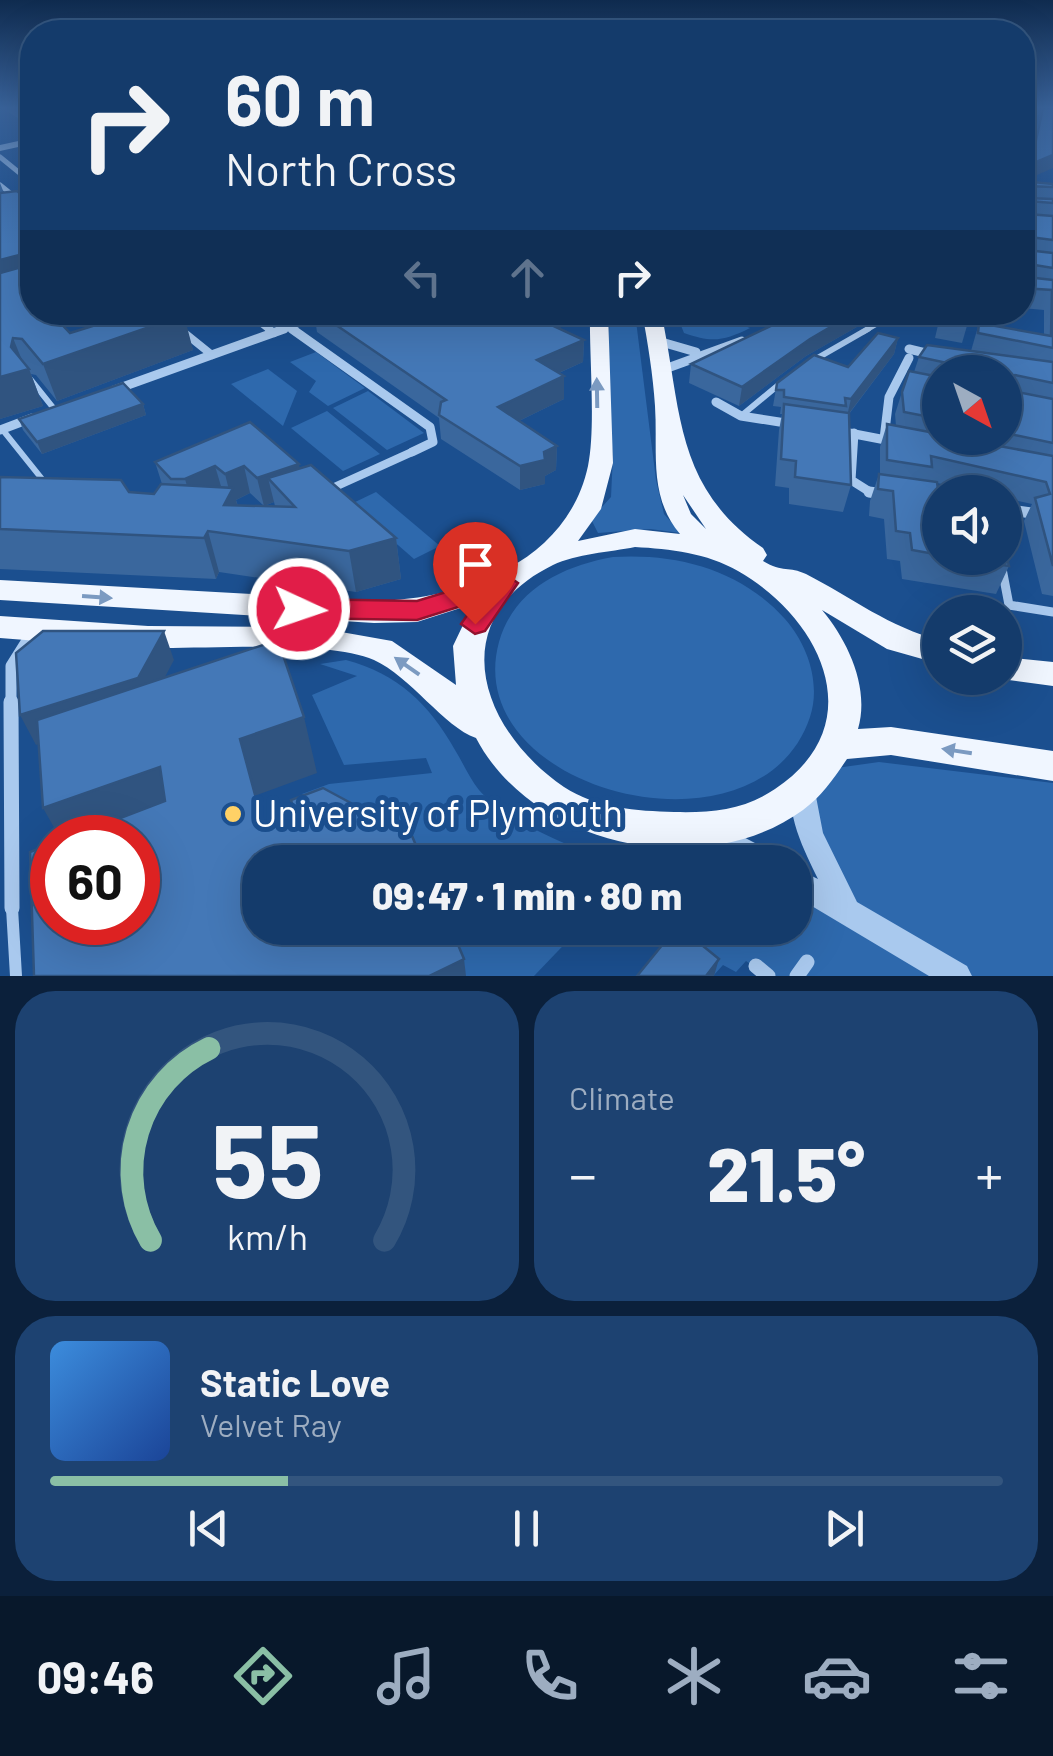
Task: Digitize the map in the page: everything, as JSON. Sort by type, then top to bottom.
[{"type":"main road","points":[[555,553],[588,509],[601,464],[599,325]]},
{"type":"main road","points":[[654,325],[668,426],[664,458],[675,512],[692,533],[719,552],[746,564],[873,641],[922,659]]},
{"type":"main road","points":[[668,426],[699,508],[734,544],[866,625],[898,641],[922,647]]},
{"type":"main road","points":[[0,590],[374,612],[417,610],[505,583],[555,553],[580,544],[635,538],[719,552]]},
{"type":"main road","points":[[481,729],[470,701],[467,648],[475,624],[505,583]]},
{"type":"main road","points":[[0,626],[148,637],[313,638],[380,649],[438,688],[481,729],[524,779],[589,816],[628,827],[707,830],[744,822],[777,808],[804,789],[837,745],[845,718],[840,665],[830,640],[794,596]]},
{"type":"main road","points":[[1022,670],[1053,674]]},
{"type":"main road","points":[[837,745],[890,741],[1053,766]]},
{"type":"street","points":[[2,154],[20,171]]},
{"type":"street","points":[[15,207],[20,207]]},
{"type":"street","points":[[16,216],[20,214]]},
{"type":"street","points":[[174,325],[212,356]]},
{"type":"street","points":[[263,325],[274,334]]},
{"type":"street","points":[[102,394],[298,325]]},
{"type":"street","points":[[290,328],[430,428],[433,442],[319,494]]},
{"type":"street","points":[[662,370],[752,336]]},
{"type":"street","points":[[658,341],[702,353]]},
{"type":"street","points":[[884,439],[885,404],[892,382],[909,354],[926,355]]},
{"type":"street","points":[[892,382],[908,386]]},
{"type":"street","points":[[716,402],[741,416],[804,425]]},
{"type":"street","points":[[1,430],[71,405]]},
{"type":"street","points":[[820,428],[903,443]]},
{"type":"street","points":[[854,433],[851,480],[870,492],[905,497]]},
{"type":"street","points":[[1022,511],[1031,512]]},
{"type":"street","points":[[16,976],[8,902],[6,744],[10,666],[34,628]]},
{"type":"street","points":[[804,789],[810,834],[848,913]]},
{"type":"street","points":[[707,830],[734,845]]},
{"type":"street","points":[[812,891],[957,976]]},
{"type":"lane","points":[[810,362],[875,325]]},
{"type":"lane","points":[[31,380],[55,410]]},
{"type":"lane","points":[[741,416],[786,380]]},
{"type":"lane","points":[[1,430],[58,497]]},
{"type":"lane","points":[[1003,575],[1009,605],[1053,612]]},
{"type":"shaded area","points":[[609,325],[637,325],[656,480],[664,514],[681,533],[650,529],[598,533],[591,519],[611,497],[613,455],[606,394]]},
{"type":"shaded area","points":[[681,325],[750,328],[725,338],[684,333]]},
{"type":"shaded area","points":[[316,352],[365,388],[328,406],[309,392],[316,381],[290,362]]},
{"type":"shaded area","points":[[268,369],[297,391],[283,426],[231,384]]},
{"type":"shaded area","points":[[368,391],[424,433],[387,450],[333,408]]},
{"type":"shaded area","points":[[327,411],[380,454],[343,471],[291,428]]},
{"type":"shaded area","points":[[376,492],[440,546],[414,559],[351,504]]},
{"type":"shaded area","points":[[613,557],[661,558],[707,568],[749,588],[785,619],[806,653],[814,691],[810,717],[781,763],[735,790],[679,799],[620,792],[566,771],[523,738],[499,694],[499,642],[506,624],[528,594],[543,583],[576,567]]},
{"type":"shaded area","points":[[346,660],[396,682],[434,718],[479,790],[491,802],[528,826],[568,845],[356,845],[325,806],[302,794],[329,784],[432,773],[426,758],[344,765],[312,695],[357,676],[320,664]]},
{"type":"shaded area","points":[[879,762],[1053,783],[1053,976],[768,976],[746,961],[736,972],[723,965],[713,976],[674,945],[812,945],[812,904],[847,913],[804,789],[822,770]]},
{"type":"shaded area","points":[[442,945],[564,945],[534,976],[455,976]]},
{"type":"building","points":[[1035,154],[1053,155],[1035,163]]},
{"type":"building","points":[[1035,182],[1053,184],[1035,186]]},
{"type":"building","points":[[0,193],[20,193],[20,256],[0,260]]},
{"type":"building","points":[[1035,198],[1053,199],[1053,203],[1035,202]]},
{"type":"building","points":[[1035,215],[1053,216],[1053,240],[1035,238]]},
{"type":"building","points":[[1035,251],[1053,253],[1053,268],[1035,265]]},
{"type":"building","points":[[20,268],[20,325],[62,325],[70,333],[96,325],[155,325],[43,364],[22,339],[13,338],[11,347],[29,369],[0,377],[0,273]]},
{"type":"building","points":[[1035,278],[1053,280],[1053,348],[978,333],[979,325],[990,325],[1051,336],[1052,290],[1035,289]]},
{"type":"building","points":[[336,325],[551,325],[584,340],[537,360],[564,376],[498,407],[557,446],[544,452],[545,460],[520,466],[439,415],[441,402],[446,400]]},
{"type":"building","points":[[773,325],[834,325],[742,387],[691,364]]},
{"type":"building","points":[[878,333],[898,338],[851,399],[845,398],[846,406],[784,397],[784,390],[776,390],[777,383],[814,355],[848,367]]},
{"type":"building","points":[[927,345],[1001,355],[922,355],[919,357]]},
{"type":"building","points":[[1022,358],[1053,362],[1053,383],[1022,376]]},
{"type":"building","points":[[909,371],[922,374],[922,416],[904,412],[902,392]]},
{"type":"building","points":[[123,383],[143,404],[37,442],[19,419]]},
{"type":"building","points":[[1022,393],[1053,399],[1053,443],[1022,437]]},
{"type":"building","points":[[784,404],[849,413],[851,485],[795,477],[796,461],[781,459]]},
{"type":"building","points":[[250,422],[299,464],[257,478],[244,466],[225,474],[215,466],[185,479],[171,479],[155,462]]},
{"type":"building","points":[[887,424],[922,431],[922,455],[1022,455],[1022,450],[1053,456],[1053,566],[1035,498],[1050,494],[1046,482],[931,456],[932,467],[887,460]]},
{"type":"building","points":[[311,465],[396,538],[349,551],[208,531],[204,538],[0,529],[0,477],[121,480],[129,492],[154,494],[161,484],[233,488],[224,505],[295,507],[268,478]]},
{"type":"building","points":[[879,474],[922,480],[922,552],[912,550],[910,533],[896,531],[893,491],[878,489]]},
{"type":"building","points":[[43,631],[164,631],[138,678],[20,715],[16,653]]},
{"type":"building","points":[[278,640],[304,717],[240,739],[264,828],[296,817],[291,800],[323,788],[412,836],[416,845],[242,845],[242,945],[458,945],[464,959],[429,976],[34,976],[33,945],[160,945],[160,815],[128,815],[165,801],[160,767],[43,808],[37,720]]},
{"type":"building","points":[[662,945],[702,945],[719,959],[706,976],[637,976]]},
{"type":"place","name":"University of Plymouth","points":[[233,814]]},
{"type":"route","points":[[299,609],[417,610],[505,583],[475,624]]}]
